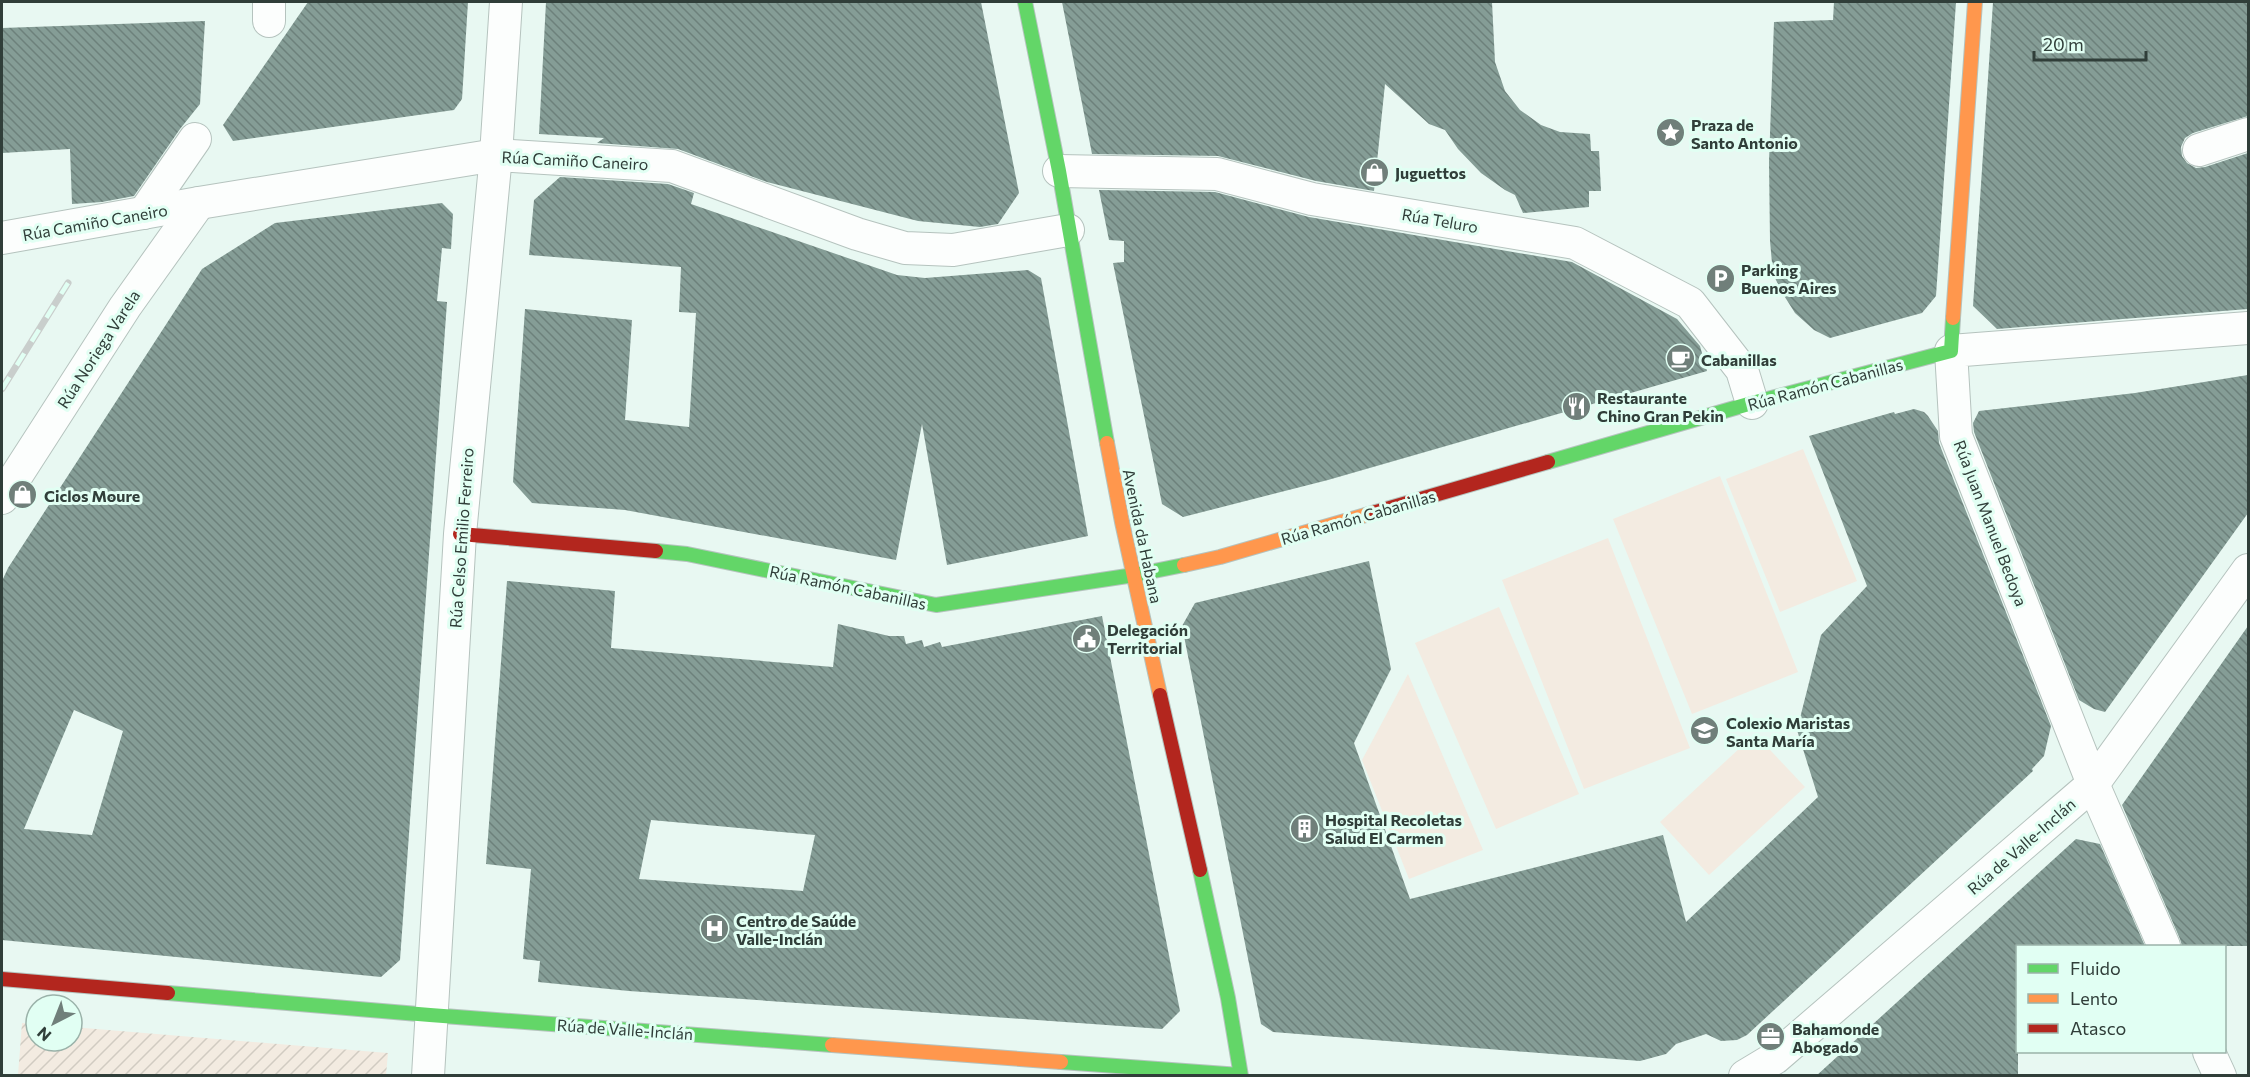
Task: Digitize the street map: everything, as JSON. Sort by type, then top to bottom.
[{"type":"street","name":"Rúa Celso Emilio Ferreiro","points":[[428,1076],[460,534],[496,155],[506,2]]},
{"type":"street","name":"Avenida da Habana","points":[[1025,2],[1059,171],[1122,522],[1228,998],[1241,1075]]},
{"type":"street","name":"Rúa Juan Manuel Bedoya","points":[[1975,2],[1951,351],[1956,436],[2093,784],[2164,945]]},
{"type":"street","points":[[2199,150],[2248,134]]},
{"type":"street","points":[[144,213],[195,139]]},
{"type":"street","name":"Rúa Camiño Caneiro","points":[[2,238],[496,155],[672,166],[858,234],[905,248],[953,250],[1068,230]]},
{"type":"street","name":"Rúa Teluro","points":[[1059,171],[1217,174],[1312,199],[1575,243],[1690,303],[1742,370],[1752,403]]},
{"type":"street","name":"Rúa Noriega Varela","points":[[2,498],[125,307],[200,203]]},
{"type":"street","name":"Rúa Ramón Cabanillas","points":[[460,534],[687,554],[936,605],[1134,575],[1220,557],[1752,403],[1951,351],[2248,328]]},
{"type":"street","name":"Rúa de Valle-Inclán","points":[[1745,1076],[1775,1058],[2093,784],[2248,570]]},
{"type":"street","name":"Rúa de Valle-Inclán","points":[[2,979],[430,1015],[1249,1076]]},
{"type":"street","points":[[2209,1053],[2220,1076]]},
{"type":"shaded area","points":[[1803,449],[1857,581],[1780,612],[1726,479]]},
{"type":"shaded area","points":[[1720,476],[1798,672],[1692,714],[1613,519]]},
{"type":"shaded area","points":[[1608,538],[1690,748],[1584,789],[1502,580]]},
{"type":"shaded area","points":[[1499,607],[1579,794],[1496,829],[1415,643]]},
{"type":"shaded area","points":[[1408,674],[1483,850],[1409,879],[1362,760]]},
{"type":"shaded area","points":[[1755,734],[1805,787],[1709,875],[1660,822]]},
{"type":"shaded area","points":[[22,1023],[24,1023],[24,1053],[84,1053],[84,1028],[388,1053],[386,1075],[18,1075]]},
{"type":"building","points":[[308,2],[468,2],[462,99],[454,110],[233,141],[223,125]]},
{"type":"building","points":[[546,2],[981,2],[1019,193],[998,224],[980,227],[918,221],[767,182],[678,149],[597,143],[604,138],[539,134]]},
{"type":"building","points":[[1062,2],[1492,2],[1495,62],[1505,91],[1520,110],[1541,125],[1560,132],[1590,134],[1591,151],[1599,151],[1601,191],[1589,191],[1589,207],[1523,213],[1515,195],[1481,173],[1458,149],[1445,130],[1429,124],[1385,84],[1374,191],[1316,181],[1218,156],[1092,154]]},
{"type":"building","points":[[1834,2],[1956,2],[1936,296],[1922,313],[1830,338],[1814,330],[1795,313],[1773,274],[1770,241],[1769,162],[1774,22],[1833,20]]},
{"type":"building","points":[[1993,2],[2248,2],[2248,116],[2193,133],[2185,138],[2181,147],[2182,156],[2187,163],[2196,168],[2248,153],[2248,309],[1997,329],[1973,306]]},
{"type":"building","points":[[205,21],[200,104],[134,196],[102,202],[72,204],[70,149],[2,153],[2,28]]},
{"type":"building","points":[[560,177],[668,184],[694,193],[691,204],[897,275],[925,278],[1028,270],[1041,278],[1088,536],[947,565],[922,424],[896,560],[625,510],[532,503],[513,482],[525,309],[632,320],[625,420],[689,427],[696,313],[679,312],[681,267],[529,255],[534,200]]},
{"type":"building","points":[[1099,190],[1215,192],[1309,217],[1572,262],[1677,319],[1700,346],[1707,371],[1328,480],[1183,517],[1162,504],[1113,263],[1124,262],[1124,241],[1109,240]]},
{"type":"building","points":[[442,203],[453,214],[451,249],[442,248],[437,301],[447,302],[400,960],[381,977],[2,940],[2,581],[8,568],[202,269],[275,223]],"holes":[[[74,710],[123,731],[92,835],[24,829]]]},
{"type":"building","points":[[2248,375],[2248,513],[2105,712],[2094,709],[2079,700],[1974,432],[1973,423],[1979,411],[2135,393]]},
{"type":"building","points":[[1914,409],[1924,412],[1938,431],[1939,443],[2051,726],[2044,756],[2032,769],[2033,771],[1747,1035],[1737,1040],[1721,1041],[1706,1034],[1676,1044],[1666,1054],[1640,1061],[1273,1032],[1261,1024],[1182,626],[1195,603],[1369,561],[1391,669],[1354,743],[1410,899],[1663,835],[1686,922],[1818,797],[1797,730],[1821,635],[1867,586],[1809,436],[1894,412],[1895,414]]},
{"type":"building","points":[[507,581],[615,591],[611,648],[833,667],[838,624],[889,636],[904,636],[906,644],[922,640],[924,647],[940,642],[942,647],[1102,616],[1180,1011],[1162,1029],[629,991],[538,982],[540,961],[523,959],[531,869],[486,864]],"holes":[[[651,820],[815,835],[803,891],[639,879]]]},
{"type":"building","points":[[2248,626],[2248,946],[2182,945],[2122,805]]},
{"type":"building","points":[[2076,839],[2100,844],[2145,945],[2016,945],[2018,1076],[1816,1076]]},
{"type":"railway","points":[[2,389],[68,283]]},
{"type":"traffic: fast","points":[[1025,2],[1059,171],[1107,443]]},
{"type":"traffic: fast","points":[[1548,462],[1752,403],[1951,351],[1953,318]]},
{"type":"traffic: fast","points":[[656,551],[687,554],[936,605],[1134,575],[1184,565]]},
{"type":"traffic: fast","points":[[1200,870],[1228,998],[1241,1076]]},
{"type":"traffic: fast","points":[[168,993],[832,1045]]},
{"type":"traffic: fast","points":[[1061,1062],[1240,1075]]},
{"type":"traffic: slow","points":[[1953,318],[1975,2]]},
{"type":"traffic: slow","points":[[1107,443],[1160,695]]},
{"type":"traffic: slow","points":[[1184,565],[1220,557],[1376,512]]},
{"type":"traffic: slow","points":[[832,1045],[1061,1062]]},
{"type":"traffic: jam","points":[[1376,512],[1548,462]]},
{"type":"traffic: jam","points":[[460,534],[656,551]]},
{"type":"traffic: jam","points":[[1160,695],[1200,870]]},
{"type":"traffic: jam","points":[[2,979],[168,993]]},
{"type":"place","name":"Praza de Santo Antonio","points":[[1670,133]]},
{"type":"place","name":"Juguettos","points":[[1374,172]]},
{"type":"place","name":"Parking Buenos Aires","points":[[1720,278]]},
{"type":"place","name":"Cabanillas","points":[[1680,359]]},
{"type":"place","name":"Restaurante Chino Gran Pekin","points":[[1576,406]]},
{"type":"place","name":"Ciclos Moure","points":[[23,495]]},
{"type":"place","name":"Delegación Territorial","points":[[1086,638]]},
{"type":"place","name":"Colexio Maristas Santa María","points":[[1705,731]]},
{"type":"place","name":"Hospital Recoletas Salud El Carmen","points":[[1304,828]]},
{"type":"place","name":"Centro de Saúde Valle-Inclán","points":[[715,929]]},
{"type":"place","name":"Bahamonde Abogado","points":[[1771,1037]]}]
